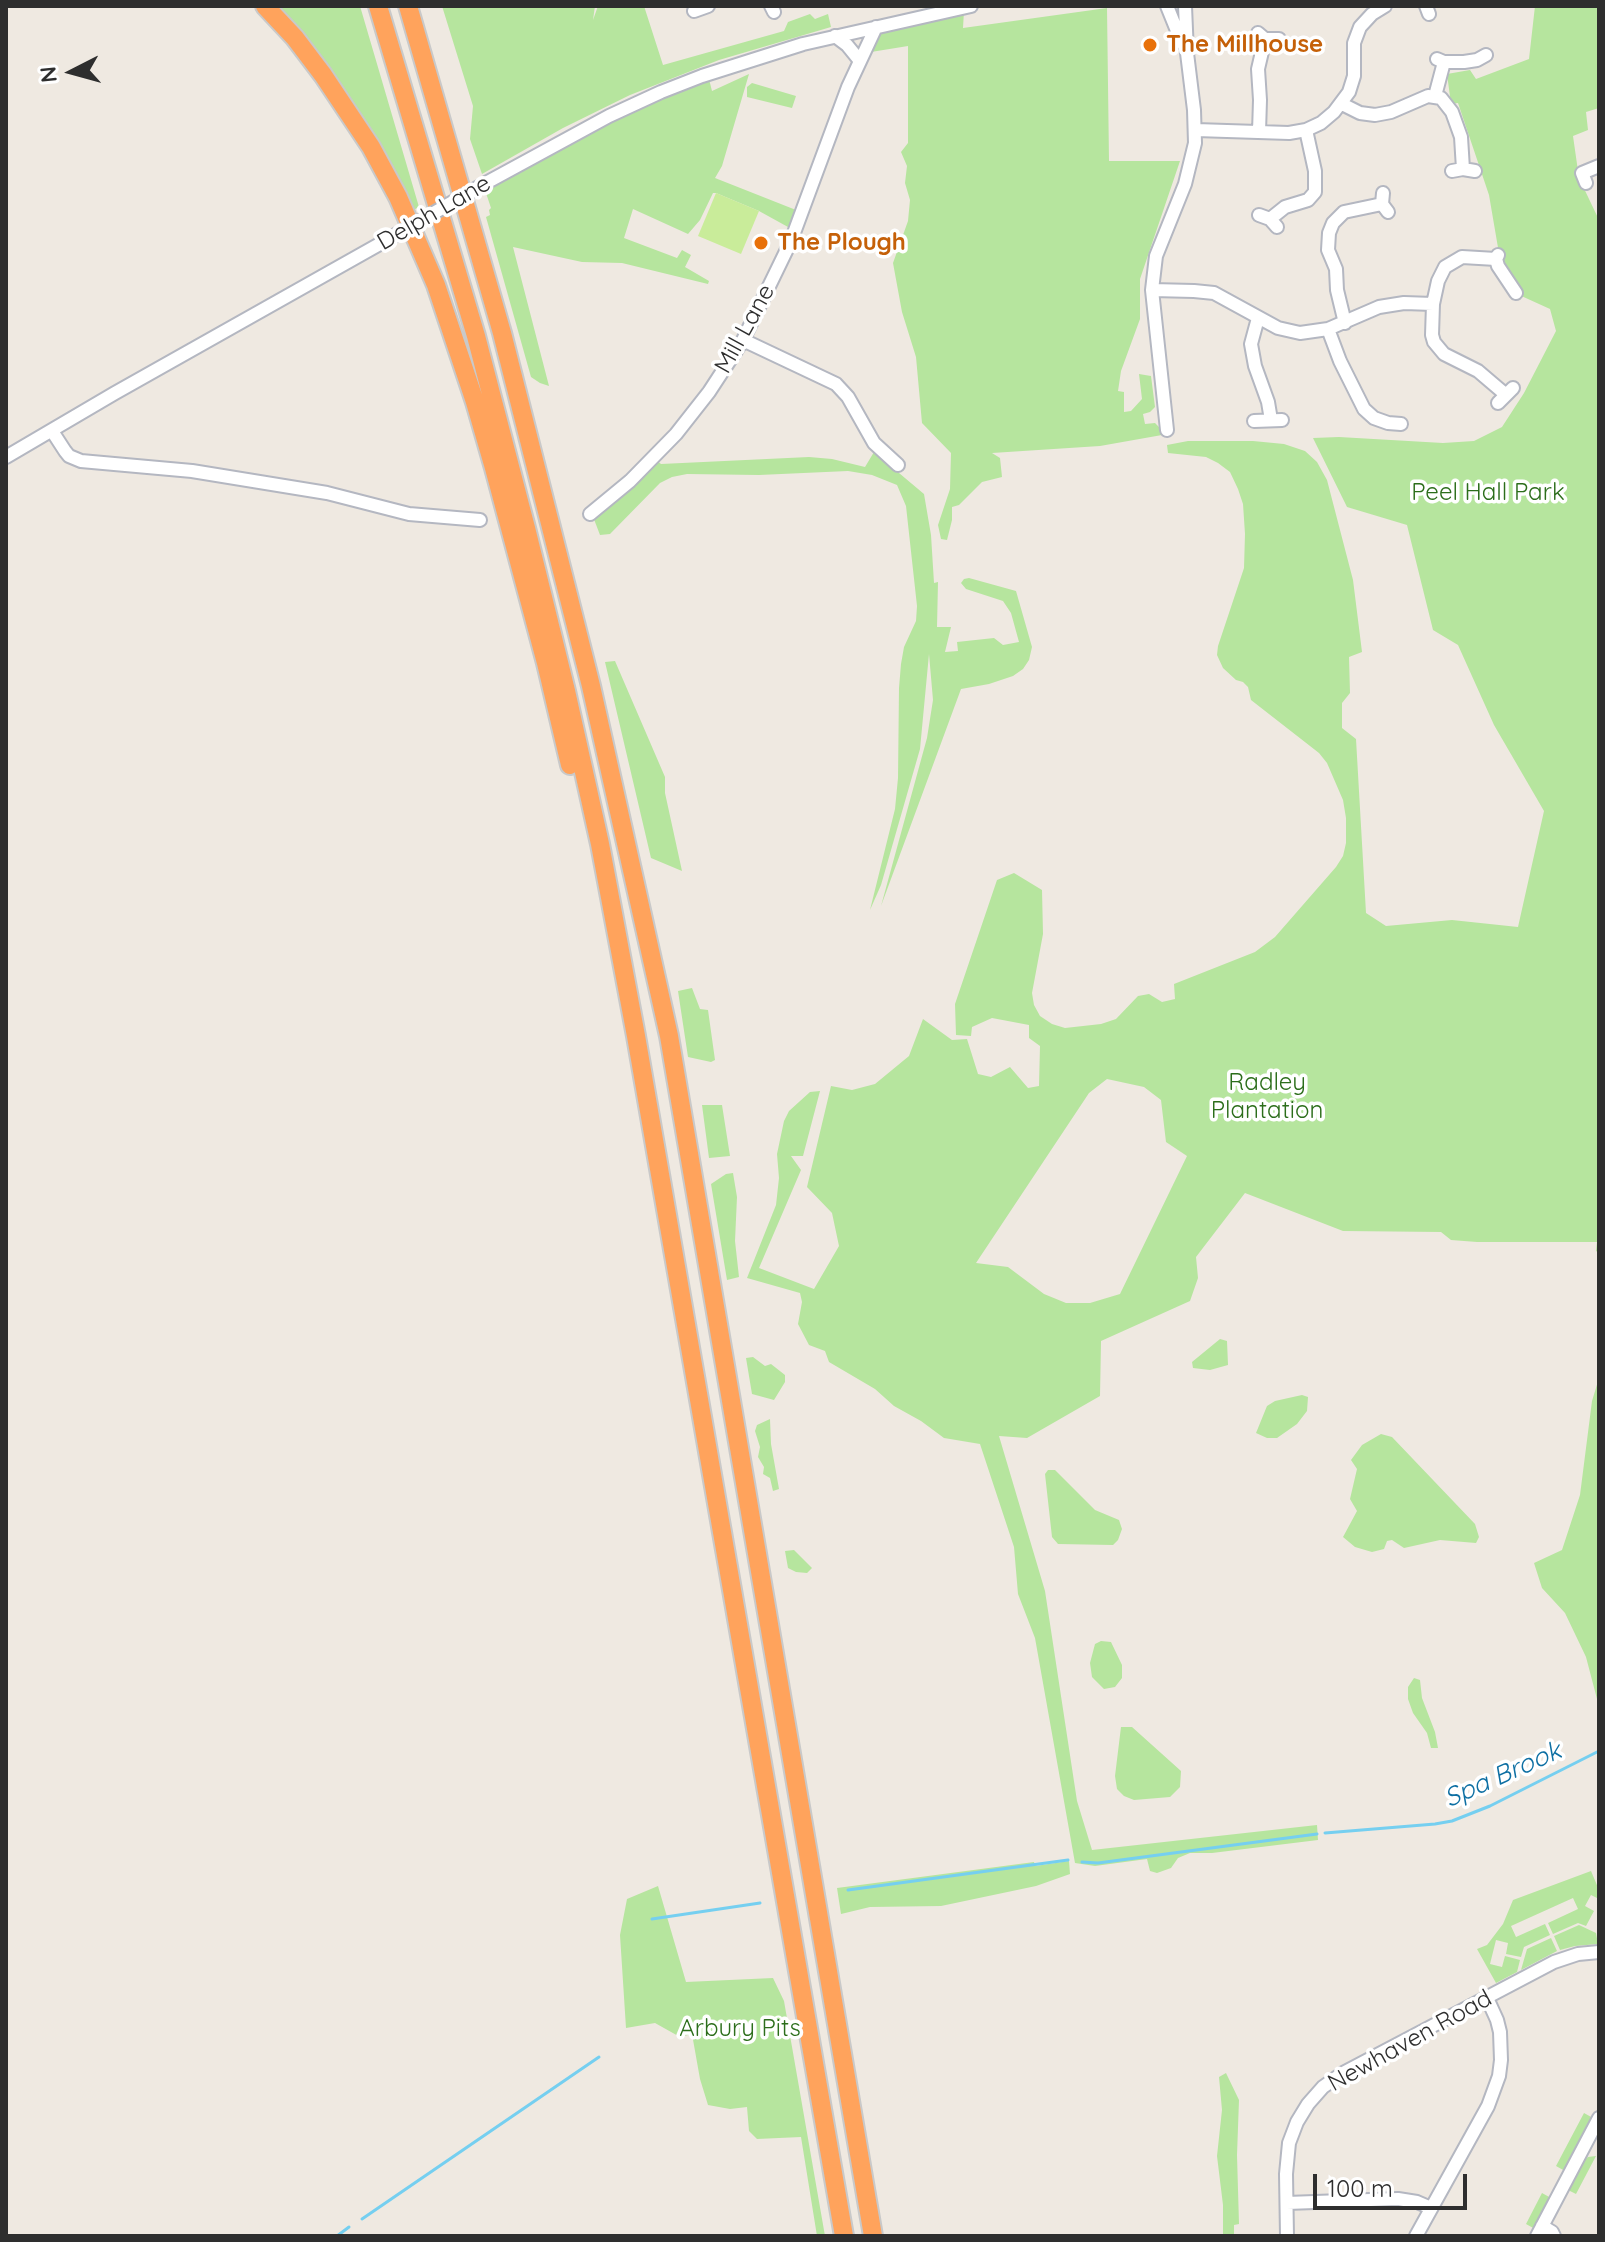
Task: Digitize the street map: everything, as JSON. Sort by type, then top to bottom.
[{"type":"highway","points":[[265,6],[323,75],[371,147],[398,197],[436,285],[475,402],[512,533],[636,1036]]},
{"type":"highway","points":[[378,6],[476,336],[566,691],[600,844],[844,2236]]},
{"type":"highway","points":[[406,6],[506,348],[591,686],[669,1036],[873,2236]]},
{"type":"street","points":[[694,12],[708,6]]},
{"type":"street","points":[[835,36],[971,6]]},
{"type":"street","points":[[1167,6],[1187,53]]},
{"type":"street","points":[[1151,421],[1166,425],[1152,290],[1156,256],[1190,170],[1196,130],[1185,6]]},
{"type":"street","points":[[1196,130],[1289,133],[1306,130],[1328,118],[1349,92],[1354,76],[1354,43],[1357,35],[1365,20],[1385,6]]},
{"type":"street","name":"Mill Lane","points":[[590,514],[630,481],[676,434],[709,392],[743,340],[791,241],[848,87],[876,27]]},
{"type":"street","points":[[835,36],[860,61]]},
{"type":"street","name":"Delph Lane","points":[[6,457],[563,140],[661,92],[737,64],[835,36]]},
{"type":"street","points":[[1259,132],[1258,69],[1267,37]]},
{"type":"street","points":[[1435,96],[1441,60],[1470,62],[1486,55]]},
{"type":"street","points":[[1342,104],[1360,113],[1375,115],[1391,112],[1420,98],[1435,96],[1446,103],[1456,121],[1463,146],[1463,171]]},
{"type":"street","points":[[1269,221],[1285,207],[1308,200],[1315,192],[1315,171],[1306,130]]},
{"type":"street","points":[[1586,183],[1582,173],[1593,164]]},
{"type":"street","points":[[1345,323],[1337,290],[1336,269],[1328,250],[1329,233],[1333,223],[1344,212],[1384,203]]},
{"type":"street","points":[[1505,395],[1478,371],[1438,348],[1432,335],[1433,304],[1438,281],[1450,263],[1469,256],[1498,256],[1504,278],[1516,293]]},
{"type":"street","points":[[1152,290],[1214,293],[1288,331],[1309,333],[1345,323],[1379,307],[1404,303],[1433,304]]},
{"type":"street","points":[[1254,421],[1276,420],[1255,366],[1251,344],[1258,318]]},
{"type":"street","points":[[1328,329],[1343,369],[1364,409],[1374,418],[1401,424]]},
{"type":"street","points":[[743,340],[836,384],[848,397],[874,443],[898,465]]},
{"type":"street","points":[[52,431],[69,456],[81,461],[192,471],[327,493],[409,514],[480,520]]},
{"type":"street","name":"Newhaven Road","points":[[1287,2236],[1289,2143],[1297,2122],[1323,2087],[1343,2073],[1563,1959],[1599,1952]]},
{"type":"street","points":[[1416,2236],[1488,2106],[1499,2076],[1500,2032],[1487,1998]]},
{"type":"street","points":[[1554,2236],[1552,2232],[1539,2231],[1599,2118]]},
{"type":"street","points":[[1585,2145],[1599,2151]]},
{"type":"street","points":[[1287,2203],[1398,2199],[1431,2208]]},
{"type":"green space","points":[[271,6],[360,6],[419,207],[408,213]]},
{"type":"green space","points":[[442,6],[595,6],[593,20],[598,6],[644,6],[663,65],[784,31],[788,22],[810,14],[815,19],[828,14],[831,27],[719,60],[630,95],[563,128],[482,174],[470,139],[473,106]]},
{"type":"green space","points":[[1535,6],[1599,6],[1599,108],[1586,112],[1588,130],[1573,136],[1579,178],[1599,220],[1599,1253],[1596,1251],[1597,1242],[1477,1242],[1451,1240],[1441,1232],[1343,1231],[1245,1193],[1196,1257],[1198,1278],[1190,1301],[1101,1341],[1100,1396],[1027,1438],[999,1436],[1045,1591],[1077,1801],[1092,1850],[1317,1825],[1318,1840],[1190,1853],[1178,1858],[1171,1868],[1157,1873],[1150,1871],[1147,1859],[1095,1866],[1075,1863],[1035,1638],[1018,1594],[1014,1547],[980,1444],[944,1438],[894,1406],[875,1389],[829,1362],[825,1351],[809,1345],[798,1324],[802,1302],[800,1293],[747,1278],[776,1205],[779,1178],[777,1154],[784,1121],[789,1111],[810,1092],[820,1091],[803,1156],[791,1156],[801,1170],[759,1268],[814,1289],[839,1246],[832,1213],[807,1187],[831,1086],[852,1090],[875,1084],[909,1056],[923,1019],[952,1040],[967,1039],[978,1074],[991,1077],[1010,1067],[1028,1088],[1039,1086],[1040,1046],[1029,1038],[1029,1025],[992,1018],[972,1027],[971,1036],[956,1035],[955,1004],[997,880],[1014,873],[1042,890],[1043,934],[1032,993],[1034,1005],[1040,1016],[1065,1028],[1116,1019],[1138,996],[1149,994],[1162,1002],[1175,999],[1174,984],[1255,952],[1275,937],[1343,856],[1346,818],[1343,800],[1327,763],[1319,753],[1251,700],[1248,687],[1223,668],[1217,655],[1244,568],[1243,504],[1238,489],[1230,472],[1218,463],[1206,457],[1168,453],[1167,445],[1188,441],[1284,444],[1305,451],[1317,462],[1327,480],[1353,580],[1362,652],[1349,657],[1350,693],[1342,703],[1342,728],[1356,739],[1366,913],[1386,926],[1452,920],[1518,927],[1544,811],[1494,725],[1458,645],[1433,630],[1407,525],[1347,507],[1313,438],[1443,443],[1474,441],[1502,427],[1524,393],[1556,331],[1550,309],[1517,294],[1502,271],[1489,195],[1458,103],[1451,104],[1447,74],[1470,70],[1476,79],[1529,59]],"holes":[[[1107,1079],[1144,1087],[1161,1100],[1166,1142],[1187,1156],[1120,1294],[1090,1303],[1066,1303],[1044,1294],[1008,1267],[976,1263],[1089,1093]]]},
{"type":"green space","points":[[1107,8],[1109,161],[1180,161],[1140,279],[1140,319],[1121,371],[1118,391],[1124,392],[1124,412],[1131,411],[1142,399],[1139,374],[1151,376],[1155,407],[1143,414],[1145,424],[1155,423],[1162,435],[1100,446],[992,453],[1000,458],[1002,477],[982,482],[959,505],[952,507],[947,540],[941,539],[938,525],[950,489],[951,453],[922,423],[916,357],[902,312],[893,263],[908,221],[910,200],[905,183],[907,166],[901,152],[908,143],[908,46],[871,52],[871,31],[964,11],[963,28]]},
{"type":"green space","points":[[749,74],[722,166],[715,178],[796,210],[788,227],[716,193],[713,193],[700,220],[688,234],[633,209],[624,238],[677,258],[682,250],[691,255],[685,267],[709,281],[708,284],[622,263],[582,262],[513,247],[549,386],[531,377],[486,217],[490,215],[491,208],[485,190],[618,115],[709,79],[712,91]]},
{"type":"green space","points":[[752,83],[796,96],[792,108],[747,97],[747,87]]},
{"type":"green space","points":[[716,193],[759,211],[741,254],[698,236]]},
{"type":"green space","points":[[874,452],[924,494],[934,583],[938,582],[937,627],[951,627],[945,652],[958,651],[957,642],[994,638],[1003,645],[1019,642],[1011,613],[1003,601],[966,589],[961,583],[969,578],[1016,591],[1032,647],[1029,660],[1013,676],[961,689],[881,906],[927,738],[933,700],[929,654],[920,749],[881,885],[870,910],[895,809],[901,664],[904,647],[916,621],[917,606],[906,506],[897,485],[872,475],[848,471],[687,474],[660,483],[610,534],[600,535],[592,514],[654,458],[661,464],[809,457],[865,467]]},
{"type":"green space","points":[[615,661],[665,777],[665,793],[682,871],[651,858],[605,662]]},
{"type":"green space","points":[[692,988],[700,1009],[708,1010],[715,1060],[711,1062],[688,1057],[678,991]]},
{"type":"green space","points":[[702,1105],[722,1105],[730,1156],[709,1158]]},
{"type":"green space","points":[[733,1173],[737,1197],[735,1241],[739,1277],[727,1280],[711,1184]]},
{"type":"green space","points":[[1220,1339],[1227,1341],[1228,1365],[1210,1370],[1193,1368],[1192,1362]]},
{"type":"green space","points":[[753,1357],[765,1366],[771,1364],[785,1375],[785,1382],[774,1400],[752,1394],[746,1358]]},
{"type":"green space","points":[[1599,1378],[1597,1699],[1586,1657],[1565,1613],[1542,1588],[1534,1563],[1562,1550],[1580,1495],[1592,1401]]},
{"type":"green space","points":[[1302,1395],[1308,1397],[1307,1411],[1297,1424],[1277,1438],[1256,1433],[1267,1406]]},
{"type":"green space","points":[[770,1419],[779,1489],[773,1491],[770,1478],[763,1474],[755,1431],[757,1425]]},
{"type":"green space","points":[[1381,1434],[1392,1437],[1475,1524],[1479,1537],[1476,1543],[1440,1540],[1404,1548],[1392,1540],[1387,1541],[1384,1549],[1372,1552],[1355,1547],[1343,1537],[1357,1511],[1350,1499],[1357,1469],[1351,1460],[1362,1445]]},
{"type":"green space","points":[[1048,1470],[1055,1470],[1095,1510],[1119,1520],[1122,1529],[1113,1545],[1058,1544],[1052,1537],[1045,1474]]},
{"type":"green space","points":[[794,1550],[812,1568],[807,1573],[788,1568],[785,1551]]},
{"type":"green space","points":[[1111,1642],[1122,1665],[1122,1678],[1115,1687],[1104,1689],[1092,1677],[1090,1663],[1095,1644]]},
{"type":"green space","points":[[1414,1678],[1420,1680],[1422,1698],[1438,1748],[1431,1748],[1427,1733],[1413,1713],[1408,1699],[1408,1687]]},
{"type":"green space","points":[[1121,1727],[1132,1727],[1181,1771],[1180,1787],[1170,1797],[1134,1800],[1117,1789],[1115,1776]]},
{"type":"green space","points":[[1069,1861],[1070,1874],[1036,1886],[941,1906],[870,1907],[841,1914],[837,1888],[1034,1862],[1035,1866]]},
{"type":"green space","points":[[1591,1871],[1599,1890],[1599,1899],[1591,1895],[1585,1906],[1594,1911],[1586,1926],[1578,1923],[1553,1934],[1548,1923],[1578,1909],[1573,1898],[1511,1926],[1516,1937],[1545,1924],[1550,1935],[1524,1947],[1521,1957],[1506,1954],[1508,1943],[1496,1940],[1490,1964],[1502,1967],[1505,1956],[1520,1960],[1517,1972],[1496,1983],[1477,1949],[1487,1945],[1503,1924],[1513,1900]]},
{"type":"green space","name":"Arbury Pits","points":[[658,1886],[686,1982],[773,1978],[784,2001],[825,2236],[817,2236],[801,2137],[757,2139],[749,2131],[747,2107],[730,2109],[708,2105],[692,2034],[680,2037],[655,2023],[626,2028],[620,1935],[627,1899]]},
{"type":"green space","points":[[1579,1925],[1596,1933],[1598,1944],[1560,1950],[1554,1936]]},
{"type":"green space","points":[[1551,1938],[1557,1951],[1521,1970],[1527,1949]]},
{"type":"green space","points":[[1226,2073],[1239,2100],[1239,2224],[1234,2225],[1234,2236],[1223,2236],[1217,2156],[1222,2110],[1219,2077]]},
{"type":"green space","points":[[1584,2113],[1593,2118],[1565,2171],[1556,2166]]},
{"type":"green space","points":[[1596,2156],[1576,2194],[1568,2190],[1584,2160]]},
{"type":"green space","points":[[1542,2193],[1551,2198],[1535,2229],[1526,2224]]},
{"type":"waterway","name":"Spa Brook","points":[[1325,1833],[1452,1821],[1490,1806],[1599,1751]]},
{"type":"waterway","name":"Spa Brook","points":[[1082,1862],[1098,1863],[1317,1834]]},
{"type":"waterway","name":"Spa Brook","points":[[848,1890],[1068,1860]]},
{"type":"waterway","name":"Spa Brook","points":[[652,1919],[760,1903]]},
{"type":"waterway","points":[[362,2219],[599,2057]]},
{"type":"waterway","points":[[337,2236],[349,2227]]},
{"type":"place","name":"The Millhouse","points":[[1150,45]]},
{"type":"place","name":"The Plough","points":[[761,243]]},
{"type":"park label","name":"Peel Hall Park","points":[[1488,493]]},
{"type":"park label","name":"Radley Plantation","points":[[1267,1097]]}]
